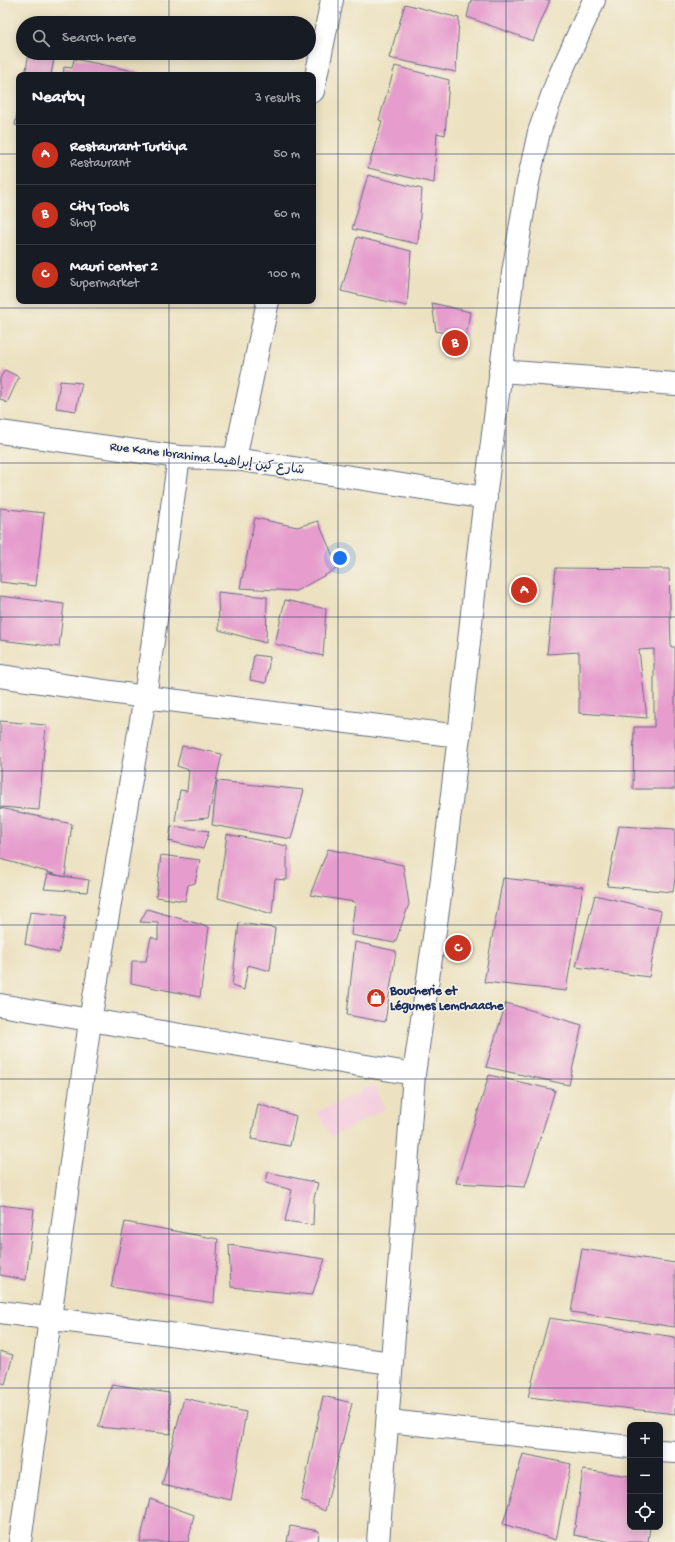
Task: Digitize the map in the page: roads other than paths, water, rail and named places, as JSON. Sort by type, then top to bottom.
[{"type":"street","points":[[316,77],[332,0]]},
{"type":"street","points":[[378,1542],[414,1074],[439,903],[459,736],[479,547],[513,273],[526,195],[539,132],[558,79],[594,0]]},
{"type":"street","points":[[235,459],[267,304]]},
{"type":"street","points":[[500,371],[675,384]]},
{"type":"street","name":"Rue Kane Ibrahima شارع كين إبراهيما","points":[[0,432],[179,458],[235,459],[486,498]]},
{"type":"street","points":[[20,1542],[90,1021],[145,697],[179,458]]},
{"type":"street","points":[[0,676],[145,697],[459,736]]},
{"type":"street","points":[[0,1005],[414,1074]]},
{"type":"street","points":[[0,1312],[392,1363]]},
{"type":"street","points":[[388,1421],[627,1447]]},
{"type":"street","points":[[663,1451],[675,1452]]},
{"type":"place","name":"City Tools","points":[[455,343]]},
{"type":"place","name":"Restaurant Turkiya","points":[[524,590]]},
{"type":"place","name":"Mauri center 2","points":[[458,948]]},
{"type":"place","name":"Boucherie et Légumes Lemchaache","points":[[376,998]]}]
